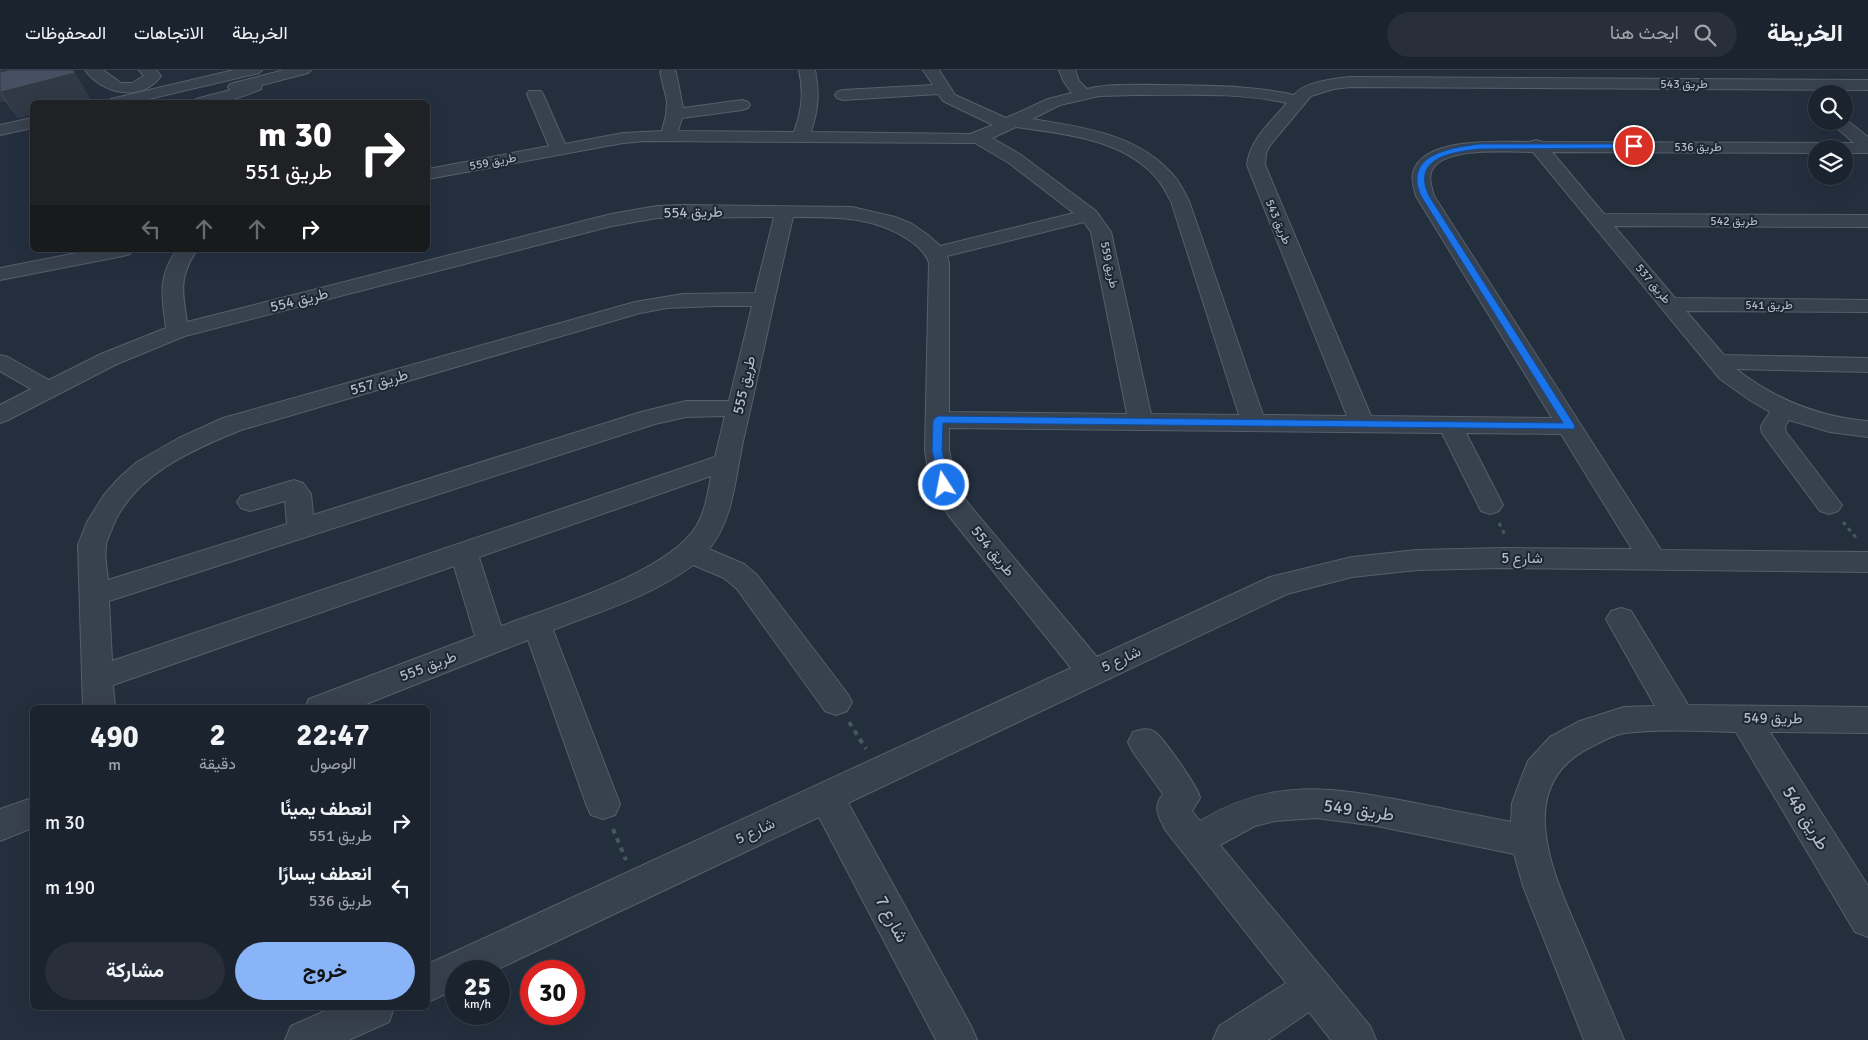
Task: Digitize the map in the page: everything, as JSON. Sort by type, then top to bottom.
[{"type":"street","points":[[88,71],[113,86],[120,88],[143,84],[150,74],[173,79],[208,70]]},
{"type":"street","points":[[126,100],[254,70]]},
{"type":"street","points":[[181,100],[303,70]]},
{"type":"street","points":[[801,136],[812,97],[807,70]]},
{"type":"street","points":[[931,70],[949,98],[1009,123],[1102,137],[1132,150],[1162,171],[1173,186],[1180,201],[1253,422]]},
{"type":"street","points":[[1067,70],[1072,82],[1082,94]]},
{"type":"street","points":[[1495,70],[1507,84]]},
{"type":"street","name":"طريق 543","points":[[1628,70],[1642,84]]},
{"type":"street","name":"طريق 543","points":[[1708,70],[1725,84]]},
{"type":"street","points":[[668,72],[675,99],[675,116],[668,135]]},
{"type":"street","name":"طريق 543","points":[[1362,423],[1256,165],[1257,153],[1262,143],[1305,93],[1316,88],[1367,76],[1507,84],[1868,85]]},
{"type":"street","points":[[212,100],[228,97],[270,78]]},
{"type":"street","name":"طريق 559","points":[[430,174],[623,138],[668,135],[965,140],[979,138],[1054,102],[1082,94],[1117,90],[1242,84],[1298,101]]},
{"type":"street","points":[[1791,85],[1808,98]]},
{"type":"street","points":[[843,95],[942,89]]},
{"type":"street","points":[[535,94],[559,150]]},
{"type":"street","points":[[552,133],[742,105]]},
{"type":"street","points":[[0,130],[30,123]]},
{"type":"street","points":[[1848,130],[1868,147]]},
{"type":"street","points":[[0,144],[30,137]]},
{"type":"street","name":"طريق 559","points":[[979,138],[1015,159],[1089,215],[1101,232],[1140,421]]},
{"type":"street","name":"طريق 537","points":[[1536,146],[1718,362],[1743,386],[1782,409],[1832,425],[1868,429]]},
{"type":"street","name":"طريق 536","points":[[1653,560],[1425,196],[1419,184],[1420,172],[1428,162],[1440,155],[1458,149],[1480,147],[1868,147]]},
{"type":"street","name":"طريق 554","points":[[0,415],[48,389],[130,350],[178,331],[634,216],[680,210],[833,212],[876,217],[897,223],[913,232],[936,253],[940,274],[937,450],[944,485],[958,509],[1092,672]]},
{"type":"street","name":"طريق 555","points":[[328,705],[634,587],[665,572],[690,552],[707,530],[717,509],[726,462],[785,211]]},
{"type":"street","points":[[936,253],[1089,215]]},
{"type":"street","name":"طريق 542","points":[[1599,220],[1868,222]]},
{"type":"street","points":[[0,274],[60,256],[102,252]]},
{"type":"street","points":[[178,331],[171,285],[173,271],[186,252]]},
{"type":"street","name":"طريق 557","points":[[99,705],[92,545],[98,525],[110,504],[127,484],[149,466],[175,449],[202,435],[232,424],[654,303],[693,299],[763,300]]},
{"type":"street","name":"طريق 541","points":[[1670,304],[1868,306]]},
{"type":"street","points":[[0,362],[48,389]]},
{"type":"street","points":[[1718,362],[1868,366]]},
{"type":"street","points":[[95,595],[650,417],[686,409],[739,408]]},
{"type":"street","points":[[1782,409],[1773,426],[1774,434],[1829,505]]},
{"type":"street","points":[[938,420],[1570,426]]},
{"type":"street","points":[[1450,425],[1490,505]]},
{"type":"street","points":[[97,678],[726,462]]},
{"type":"street","points":[[250,502],[294,489],[298,494],[301,530]]},
{"type":"street","points":[[463,552],[492,642]]},
{"type":"street","points":[[690,552],[734,571],[747,582],[836,702]]},
{"type":"street","name":"شارع 5","points":[[430,982],[1280,585],[1352,568],[1417,560],[1517,558],[1653,560],[1865,553]]},
{"type":"street","points":[[1622,619],[1679,718]]},
{"type":"street","points":[[537,625],[603,804]]},
{"type":"street","name":"طريق 549","points":[[1604,1040],[1541,886],[1528,841],[1529,803],[1540,771],[1561,747],[1591,731],[1624,720],[1744,718],[1866,723]]},
{"type":"street","name":"طريق 548","points":[[1744,718],[1868,919]]},
{"type":"street","points":[[1144,742],[1183,795],[1183,798],[1173,807],[1173,811],[1195,843],[1356,1040]]},
{"type":"street","name":"شارع 7","points":[[827,798],[957,1040]]},
{"type":"street","name":"طريق 549","points":[[1195,843],[1225,824],[1256,811],[1289,804],[1324,803],[1361,808],[1528,841]]},
{"type":"street","points":[[0,825],[30,814]]},
{"type":"street","points":[[1234,1040],[1312,987]]},
{"type":"street","points":[[305,1040],[371,1010]]},
{"type":"path","points":[[1490,505],[1517,558]]},
{"type":"path","points":[[1829,505],[1865,553]]},
{"type":"path","points":[[836,702],[880,773]]},
{"type":"path","points":[[603,804],[637,886]]},
{"type":"building","points":[[9,70],[73,70],[75,73],[1,92],[0,72]]},
{"type":"route","points":[[944,485],[937,450],[938,420],[1570,426],[1425,196],[1419,184],[1420,172],[1428,162],[1440,155],[1458,149],[1505,145],[1634,146]]}]
